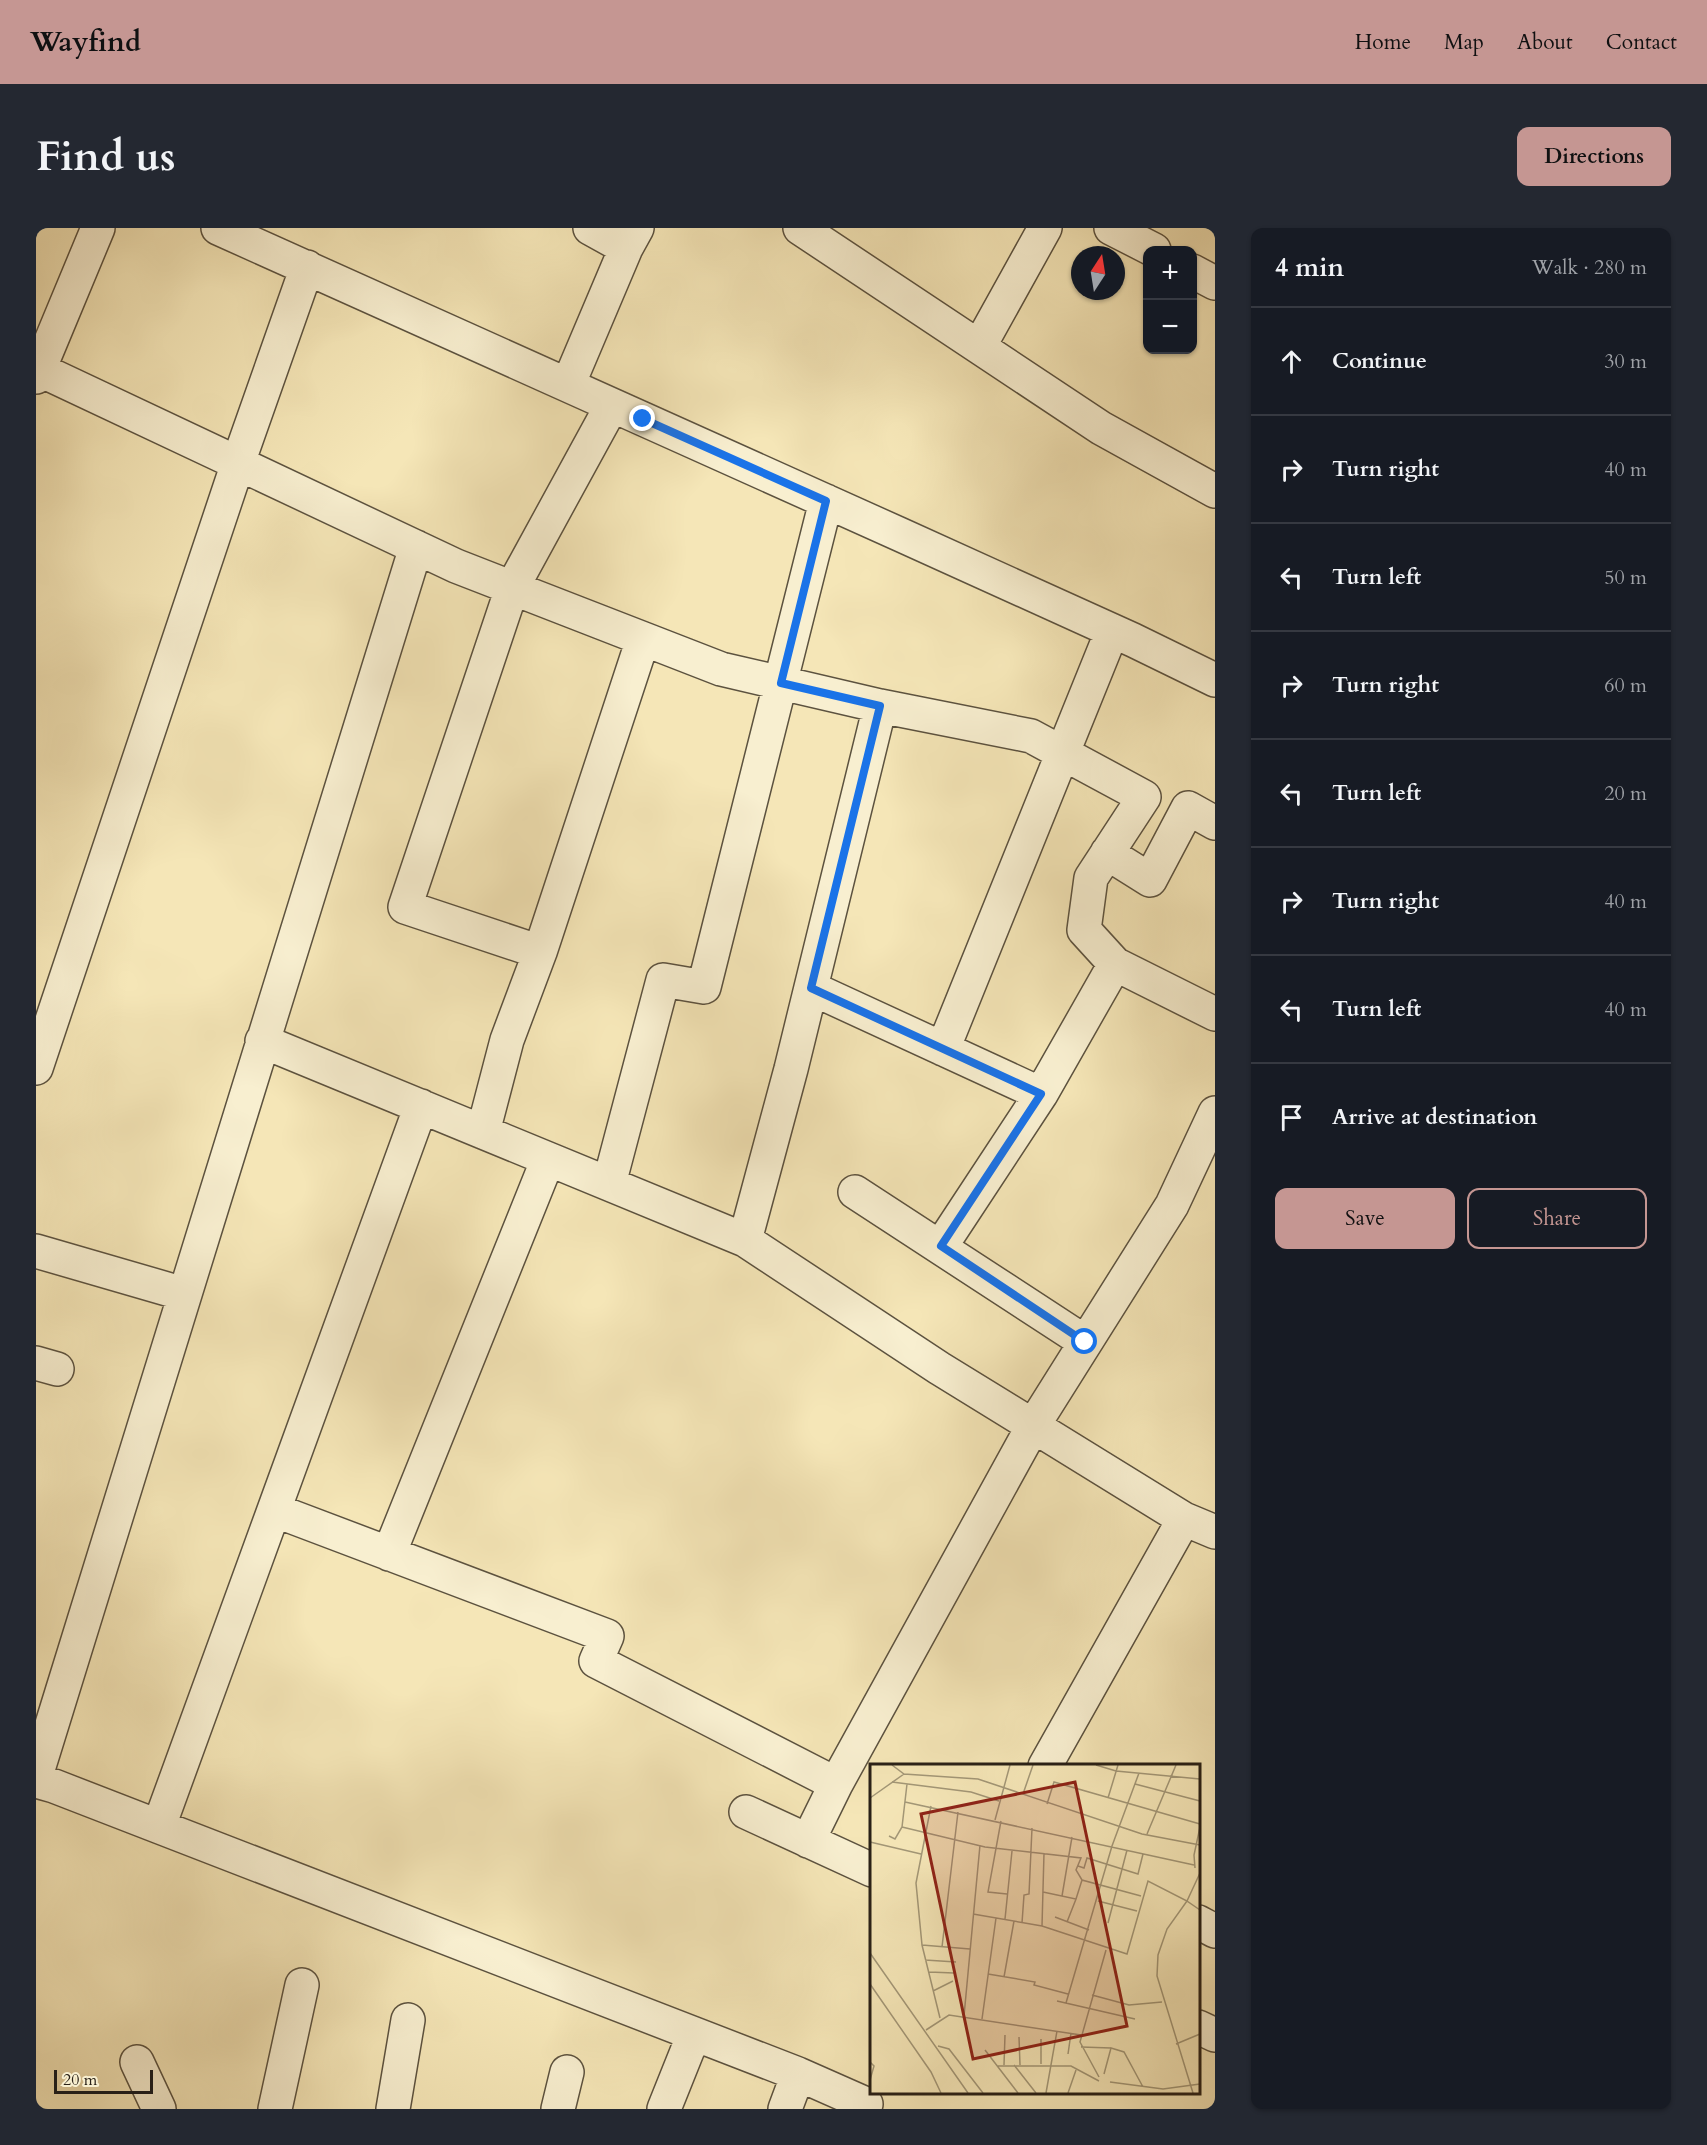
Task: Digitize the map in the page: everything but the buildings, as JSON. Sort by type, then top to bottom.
[{"type":"street","points":[[98,228],[37,371],[456,566],[643,639],[721,669],[880,706],[1031,736],[1144,797],[1091,878],[1084,930],[1115,964],[1215,1014]]},
{"type":"street","points":[[218,228],[826,501],[1215,680]]},
{"type":"street","points":[[568,385],[631,238],[590,228]]},
{"type":"street","points":[[979,347],[1045,228]]},
{"type":"street","points":[[1111,228],[1146,246]]},
{"type":"street","points":[[812,231],[1101,428],[1215,491]]},
{"type":"street","points":[[36,1068],[238,463],[307,267]]},
{"type":"street","points":[[1197,274],[1215,283]]},
{"type":"street","points":[[540,952],[405,907],[512,588],[612,405]]},
{"type":"street","points":[[609,1184],[663,980],[704,987],[826,501]]},
{"type":"street","points":[[36,1776],[416,547]]},
{"type":"street","points":[[943,1049],[1112,631]]},
{"type":"street","points":[[483,1132],[507,1040],[540,952],[643,639]]},
{"type":"street","points":[[745,1240],[811,988],[880,706]]},
{"type":"street","points":[[1107,853],[1150,880],[1188,808],[1215,823]]},
{"type":"street","points":[[941,1246],[1041,1094],[1115,964]]},
{"type":"street","points":[[811,988],[1041,1094]]},
{"type":"street","points":[[262,1041],[745,1240],[939,1368],[1184,1519],[1215,1532]]},
{"type":"street","points":[[159,1826],[421,1106]]},
{"type":"street","points":[[808,1841],[836,1784],[1033,1426],[1172,1205],[1211,1134]]},
{"type":"street","points":[[388,1554],[548,1159]]},
{"type":"street","points":[[855,1192],[1085,1342]]},
{"type":"street","points":[[36,1251],[184,1294]]},
{"type":"street","points":[[274,1510],[607,1636],[596,1661],[836,1784]]},
{"type":"street","points":[[1046,1764],[1184,1519]]},
{"type":"street","points":[[36,1781],[159,1826],[867,2102]]},
{"type":"street","points":[[746,1812],[870,1869]]},
{"type":"street","points":[[1200,1923],[1215,1931]]},
{"type":"street","points":[[275,2109],[302,1985]]},
{"type":"street","points":[[393,2109],[408,2020]]},
{"type":"street","points":[[1200,2028],[1215,2035]]},
{"type":"street","points":[[664,2109],[694,2034]]},
{"type":"street","points":[[137,2062],[159,2109]]},
{"type":"street","points":[[558,2109],[567,2072]]},
{"type":"street","points":[[785,2109],[798,2074]]},
{"type":"route","points":[[643,419],[826,501],[781,683],[880,706],[811,988],[1041,1094],[941,1246],[1085,1342]]}]
